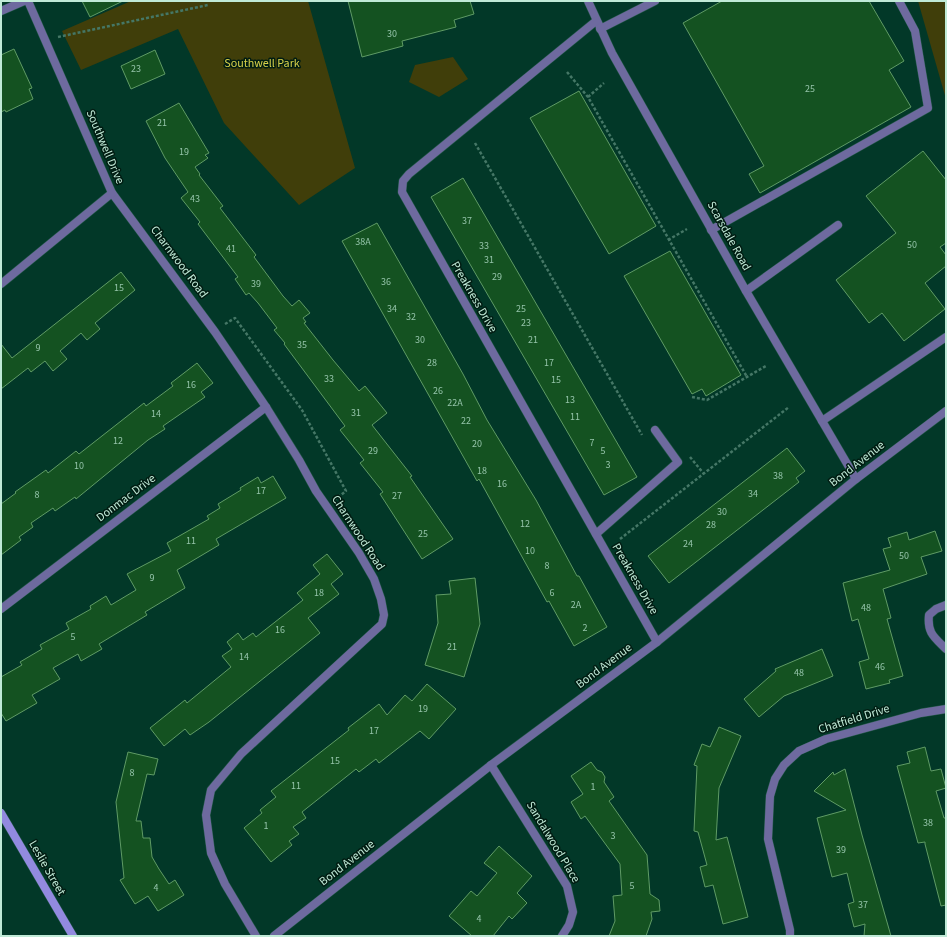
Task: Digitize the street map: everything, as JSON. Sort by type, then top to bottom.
[{"type":"main road","name":"Leslie Street","points":[[1,813],[73,936]]},
{"type":"street","points":[[1,11],[24,1]]},
{"type":"street","name":"Southwell Drive","points":[[1,284],[112,193],[28,1]]},
{"type":"street","name":"Scarsdale Road","points":[[588,1],[615,60],[746,291],[856,479]]},
{"type":"street","points":[[600,29],[655,1]]},
{"type":"street","points":[[711,230],[928,108],[915,31],[899,1]]},
{"type":"street","name":"Preakness Drive","points":[[596,21],[409,174],[403,181],[402,192],[657,642]]},
{"type":"street","name":"Charnwood Road","points":[[112,193],[215,332],[266,407],[326,506],[359,553],[374,578],[381,599],[384,615],[382,624],[241,754],[211,790],[206,815],[211,853],[225,884],[256,936]]},
{"type":"street","points":[[746,291],[838,225]]},
{"type":"street","points":[[822,421],[946,337]]},
{"type":"street","name":"Donmac Drive","points":[[1,609],[266,407]]},
{"type":"street","name":"Bond Avenue","points":[[274,936],[491,765],[657,642],[856,479],[946,411]]},
{"type":"street","points":[[596,534],[678,462],[652,432]]},
{"type":"street","points":[[946,605],[936,609],[929,615],[928,628],[933,637],[946,649]]},
{"type":"street","name":"Chatfield Drive","points":[[790,936],[768,839],[770,796],[775,779],[784,765],[799,751],[826,739],[921,712],[946,709]]},
{"type":"street","name":"Sandalwood Place","points":[[491,765],[567,886],[573,912],[569,925],[562,936]]},
{"type":"path","points":[[45,40],[208,5]]},
{"type":"path","points":[[567,72],[588,97],[747,377]]},
{"type":"path","points":[[588,97],[604,83]]},
{"type":"path","points":[[475,143],[643,437],[652,432]]},
{"type":"path","points":[[668,240],[687,229]]},
{"type":"path","points":[[215,332],[234,318],[302,410],[346,491],[326,506]]},
{"type":"path","points":[[692,397],[707,400],[766,366]]},
{"type":"path","points":[[620,539],[789,407]]},
{"type":"path","points":[[689,455],[704,474]]},
{"type":"green space","name":"Southwell Park","points":[[131,1],[308,1],[355,168],[299,205],[224,123],[178,29],[81,70],[62,31]]},
{"type":"green space","points":[[918,1],[946,1],[946,99]]},
{"type":"green space","points":[[453,57],[468,79],[439,97],[409,82],[415,65]]},
{"type":"building","points":[[82,1],[123,1],[90,17]]},
{"type":"building","points":[[348,1],[470,1],[474,14],[454,20],[456,27],[402,41],[403,46],[362,57]]},
{"type":"building","points":[[722,1],[869,1],[904,61],[889,70],[911,107],[760,193],[749,174],[764,166],[683,23]]},
{"type":"building","points":[[14,49],[32,88],[29,89],[33,99],[6,112],[5,110],[1,112],[1,55]]},
{"type":"building","points":[[155,50],[165,74],[131,89],[121,66]]},
{"type":"building","points":[[579,91],[656,226],[609,254],[530,118]]},
{"type":"building","points":[[179,103],[209,153],[205,155],[208,158],[195,167],[200,174],[199,175],[223,206],[220,208],[256,255],[254,257],[283,296],[292,306],[299,300],[310,313],[303,318],[306,322],[304,323],[333,360],[359,391],[365,386],[387,413],[372,425],[412,476],[410,477],[453,539],[422,559],[380,494],[383,492],[360,463],[364,460],[340,430],[345,426],[274,330],[277,328],[249,293],[246,295],[235,279],[238,277],[198,224],[200,222],[181,198],[188,192],[165,158],[146,121]]},
{"type":"building","points":[[923,151],[946,180],[946,243],[940,247],[946,255],[946,266],[925,283],[945,309],[904,341],[882,313],[869,323],[836,280],[896,233],[866,196]]},
{"type":"building","points":[[463,178],[637,477],[604,495],[431,197]]},
{"type":"building","points":[[377,223],[463,374],[487,420],[536,500],[577,576],[579,576],[607,627],[574,646],[549,601],[547,602],[479,479],[477,481],[342,241]]},
{"type":"building","points":[[670,251],[741,375],[706,396],[702,389],[692,394],[624,276]]},
{"type":"building","points":[[121,272],[135,290],[95,323],[100,329],[87,340],[81,333],[60,351],[67,359],[53,371],[45,361],[31,372],[28,368],[1,389],[1,344],[12,358]]},
{"type":"building","points":[[197,363],[213,383],[201,392],[205,397],[163,426],[165,429],[148,440],[76,499],[75,497],[55,511],[53,508],[31,523],[33,527],[19,537],[21,540],[1,555],[1,504],[46,470],[48,473],[76,451],[79,454],[144,403],[146,406],[173,386],[171,383]]},
{"type":"building","points":[[787,448],[805,471],[796,478],[799,482],[669,583],[648,556]]},
{"type":"building","points":[[273,476],[286,498],[216,539],[219,545],[177,570],[185,588],[145,612],[147,615],[99,644],[102,649],[81,661],[78,654],[53,668],[60,679],[32,695],[37,703],[6,721],[1,713],[1,677],[22,665],[20,662],[42,649],[40,645],[69,629],[66,623],[91,609],[90,606],[106,596],[111,605],[136,590],[127,574],[171,551],[167,543],[209,519],[207,516],[220,508],[218,504],[241,490],[240,488],[258,477],[261,483]]},
{"type":"building","points":[[935,531],[942,551],[921,557],[927,574],[883,589],[891,618],[887,619],[903,676],[889,680],[890,683],[866,689],[859,662],[869,659],[858,619],[852,621],[843,583],[890,570],[883,549],[891,547],[888,538],[907,532],[909,540]]},
{"type":"building","points":[[327,554],[343,574],[331,584],[339,594],[308,618],[320,633],[209,722],[190,735],[185,729],[164,746],[150,728],[185,700],[187,703],[231,667],[222,656],[232,649],[227,642],[238,633],[243,640],[253,633],[256,637],[303,600],[297,593],[320,574],[313,565]]},
{"type":"building","points":[[475,578],[480,624],[464,677],[425,665],[438,623],[436,595],[451,594],[449,581]]},
{"type":"building","points":[[822,649],[833,676],[784,696],[759,717],[744,699],[776,671],[775,669]]},
{"type":"building","points":[[427,684],[456,709],[429,739],[420,731],[379,763],[376,759],[359,772],[356,769],[302,812],[306,818],[293,827],[299,834],[289,841],[292,845],[271,862],[244,828],[262,813],[260,810],[276,797],[271,791],[349,730],[348,728],[379,704],[387,715],[405,695],[412,701]]},
{"type":"building","points":[[719,727],[741,736],[719,788],[716,840],[727,837],[748,917],[723,924],[713,885],[705,887],[700,867],[707,865],[698,832],[694,831],[697,766],[694,765],[702,744],[710,747]]},
{"type":"building","points":[[925,747],[931,771],[941,769],[946,788],[936,791],[944,818],[946,818],[946,905],[941,906],[925,842],[918,843],[897,766],[910,763],[907,752]]},
{"type":"building","points":[[128,752],[158,759],[154,775],[147,774],[136,821],[141,821],[143,838],[150,838],[152,857],[159,869],[169,884],[175,880],[184,895],[158,911],[148,896],[135,904],[120,880],[124,878],[116,802]]},
{"type":"building","points":[[591,762],[597,770],[602,772],[605,777],[604,782],[614,797],[609,801],[647,855],[650,894],[659,900],[660,911],[651,912],[652,919],[646,936],[609,936],[615,921],[613,896],[622,895],[620,864],[585,816],[581,819],[571,802],[583,794],[571,776]]},
{"type":"building","points":[[845,769],[891,936],[864,936],[865,924],[854,927],[848,904],[854,902],[847,873],[832,877],[817,818],[846,810],[814,791],[833,772],[834,775]]},
{"type":"building","points":[[499,846],[532,876],[517,893],[527,903],[512,919],[509,916],[493,936],[472,936],[449,916],[471,891],[477,896],[497,873],[484,863]]}]
